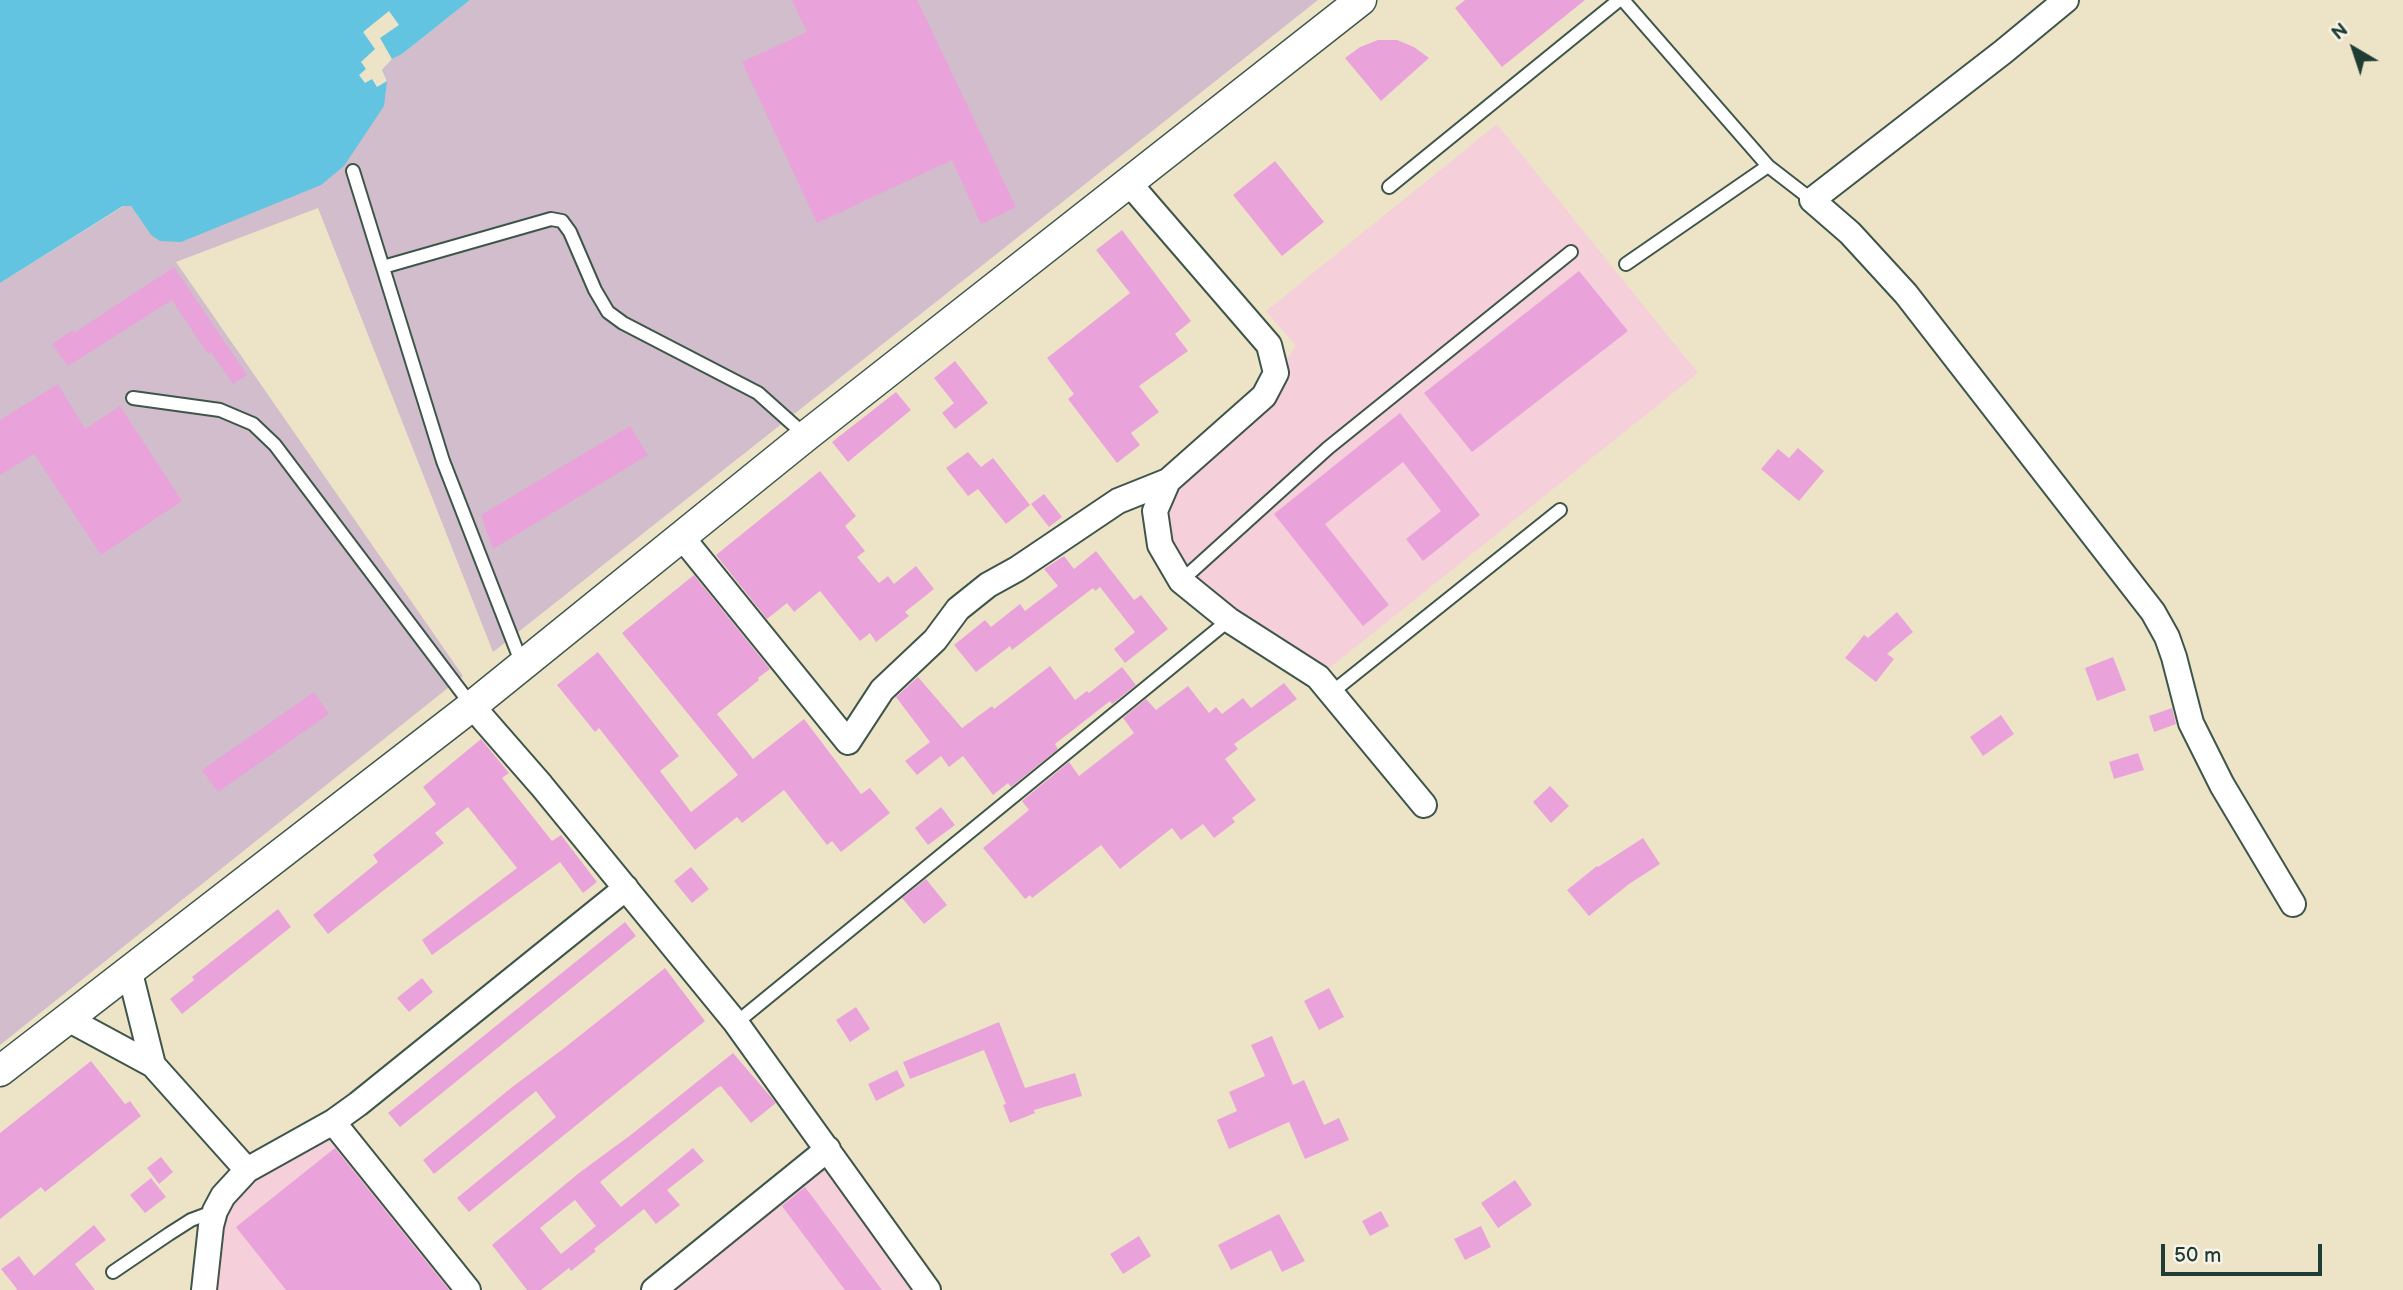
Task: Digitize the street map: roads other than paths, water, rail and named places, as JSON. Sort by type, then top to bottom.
[{"type":"street","points":[[0,1071],[472,706],[806,436],[1361,0]]},
{"type":"street","points":[[2066,0],[1812,200],[1850,233],[1906,294],[2153,612],[2167,637],[2174,657],[2191,723],[2222,785],[2293,904]]},
{"type":"street","points":[[681,536],[848,742],[882,690],[935,640],[958,609],[988,584],[1017,569],[1118,501],[1168,481],[1264,396],[1276,373],[1269,345],[1129,183]]},
{"type":"street","points":[[1168,481],[1155,510],[1160,545],[1181,581],[1229,620],[1318,677],[1424,805]]},
{"type":"street","points":[[472,706],[736,1023],[928,1290]]},
{"type":"street","points":[[204,1290],[215,1211],[223,1196],[247,1170],[333,1122],[626,888]]},
{"type":"street","points":[[129,969],[153,1065]]},
{"type":"street","points":[[66,1018],[153,1065],[247,1170]]},
{"type":"street","points":[[333,1122],[468,1290]]},
{"type":"street","points":[[654,1290],[828,1149]]},
{"type":"lane","points":[[1390,187],[1621,0],[1768,166],[1812,200]]},
{"type":"lane","points":[[1626,264],[1768,166]]},
{"type":"lane","points":[[353,171],[443,461],[522,665]]},
{"type":"lane","points":[[383,267],[551,219],[562,221],[570,232],[595,290],[608,312],[623,323],[758,393],[806,436]]},
{"type":"lane","points":[[1181,581],[1328,448],[1571,252]]},
{"type":"lane","points":[[133,398],[220,410],[253,424],[275,445],[472,706]]},
{"type":"lane","points":[[1331,693],[1560,510]]},
{"type":"lane","points":[[736,1023],[1229,620]]},
{"type":"lane","points":[[113,1272],[191,1220],[215,1211]]},
{"type":"water","points":[[0,0],[470,0],[392,59],[382,70],[387,81],[384,106],[344,166],[321,185],[181,242],[160,241],[151,235],[131,206],[123,206],[0,283]]}]
